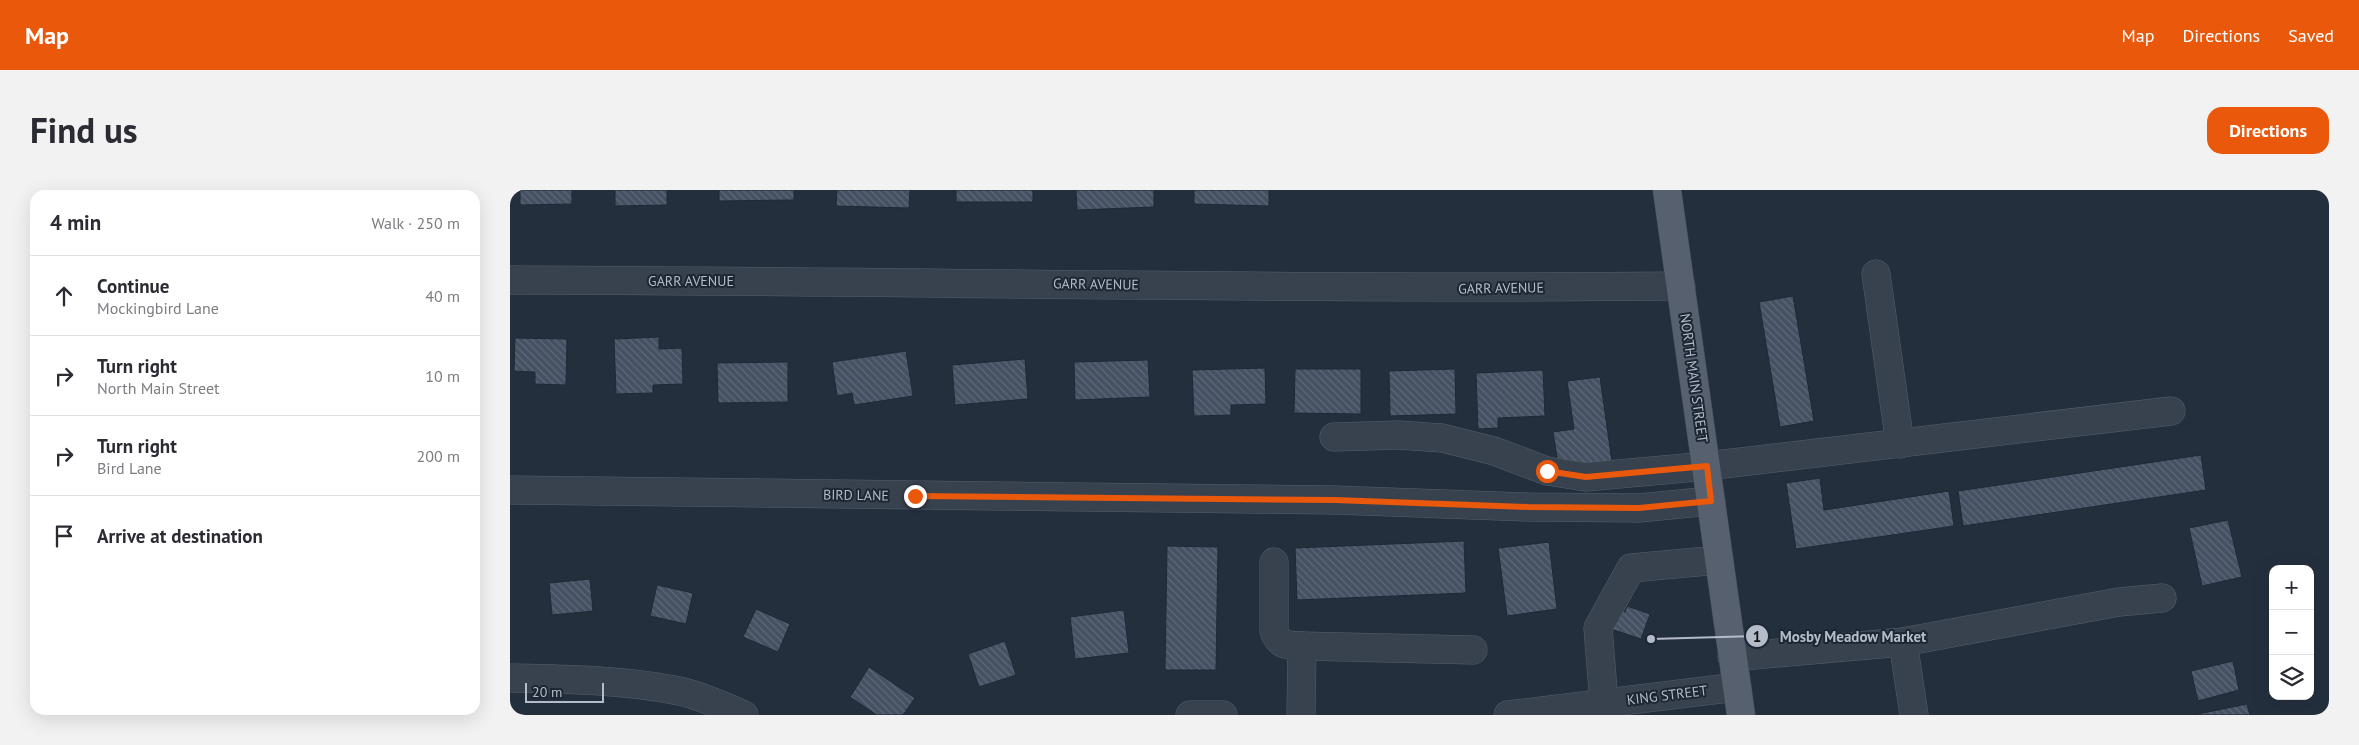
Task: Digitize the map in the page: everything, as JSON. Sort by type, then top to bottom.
[{"type":"main road","name":"NORTH MAIN STREET","points":[[1667,190],[1741,715]]},
{"type":"street","points":[[1876,274],[1900,444]]},
{"type":"street","name":"GARR AVENUE","points":[[510,280],[855,281],[1436,288],[1681,286]]},
{"type":"street","points":[[1334,437],[1398,435],[1442,438],[1494,451],[1547,471],[1586,477],[1707,466],[2171,412]]},
{"type":"street","name":"BIRD LANE","points":[[510,490],[1335,500],[1528,507],[1639,508],[1711,501]]},
{"type":"street","points":[[1604,703],[1598,628],[1631,568],[1719,560]]},
{"type":"street","points":[[1274,562],[1274,631],[1277,640],[1283,644],[1473,650]]},
{"type":"street","points":[[1732,657],[1903,642],[2119,602],[2162,598]]},
{"type":"street","points":[[1903,642],[1914,715]]},
{"type":"street","points":[[1301,715],[1302,646]]},
{"type":"street","points":[[510,678],[615,683],[679,692],[716,703],[744,715]]},
{"type":"street","name":"KING STREET","points":[[1508,715],[1736,687]]},
{"type":"street","points":[[1190,715],[1223,715]]},
{"type":"building","points":[[520,190],[572,190],[572,204],[520,205]]},
{"type":"building","points":[[615,190],[667,190],[667,205],[615,206]]},
{"type":"building","points":[[719,190],[794,190],[794,200],[719,201]]},
{"type":"building","points":[[837,190],[910,190],[909,208],[836,206]]},
{"type":"building","points":[[956,190],[1033,190],[1033,202],[956,202]]},
{"type":"building","points":[[1076,190],[1154,190],[1154,207],[1077,210]]},
{"type":"building","points":[[1194,190],[1269,190],[1269,206],[1194,204]]},
{"type":"building","points":[[1793,296],[1814,421],[1780,427],[1759,302]]},
{"type":"building","points":[[659,337],[659,349],[682,348],[683,384],[653,385],[653,393],[616,394],[614,339]]},
{"type":"building","points":[[515,338],[567,339],[566,385],[535,384],[535,372],[514,371]]},
{"type":"building","points":[[906,351],[913,396],[854,405],[852,393],[837,396],[832,362]]},
{"type":"building","points":[[1025,359],[1028,399],[955,405],[952,365]]},
{"type":"building","points":[[1148,360],[1150,397],[1075,400],[1074,362]]},
{"type":"building","points":[[788,362],[788,402],[718,403],[717,363]]},
{"type":"building","points":[[1265,368],[1266,404],[1231,405],[1231,415],[1194,416],[1192,370]]},
{"type":"building","points":[[1295,369],[1361,369],[1361,414],[1294,413]]},
{"type":"building","points":[[1455,369],[1456,414],[1390,416],[1389,371]]},
{"type":"building","points":[[1543,370],[1545,416],[1498,418],[1498,428],[1478,429],[1476,373]]},
{"type":"building","points":[[1600,377],[1612,462],[1559,470],[1553,432],[1574,429],[1567,381]]},
{"type":"building","points":[[2201,455],[2206,490],[1963,526],[1958,491]]},
{"type":"building","points":[[1820,478],[1824,510],[1949,491],[1954,526],[1796,549],[1786,483]]},
{"type":"building","points":[[2228,520],[2242,577],[2202,586],[2189,528]]},
{"type":"building","points":[[1464,541],[1466,593],[1297,600],[1295,548]]},
{"type":"building","points":[[1549,542],[1557,609],[1507,616],[1498,548]]},
{"type":"building","points":[[1167,546],[1218,547],[1216,670],[1165,670]]},
{"type":"building","points":[[590,579],[593,611],[552,615],[549,583]]},
{"type":"building","points":[[657,585],[693,593],[686,624],[650,616]]},
{"type":"building","points":[[1627,606],[1650,614],[1641,639],[1611,629],[1618,610],[1625,612]]},
{"type":"building","points":[[756,609],[790,624],[778,652],[743,637]]},
{"type":"building","points":[[1124,610],[1129,653],[1075,659],[1070,617]]},
{"type":"building","points":[[1005,641],[1016,675],[979,687],[968,654]]},
{"type":"building","points":[[2233,661],[2239,690],[2198,701],[2191,671]]},
{"type":"building","points":[[869,667],[915,698],[903,715],[877,715],[850,697]]},
{"type":"building","points":[[2247,704],[2250,715],[2193,715]]},
{"type":"place","name":"Mosby Meadow Market","points":[[1651,639]]},
{"type":"route","points":[[915,496],[1335,500],[1528,507],[1639,508],[1711,501],[1707,466],[1586,477],[1547,471]]}]
